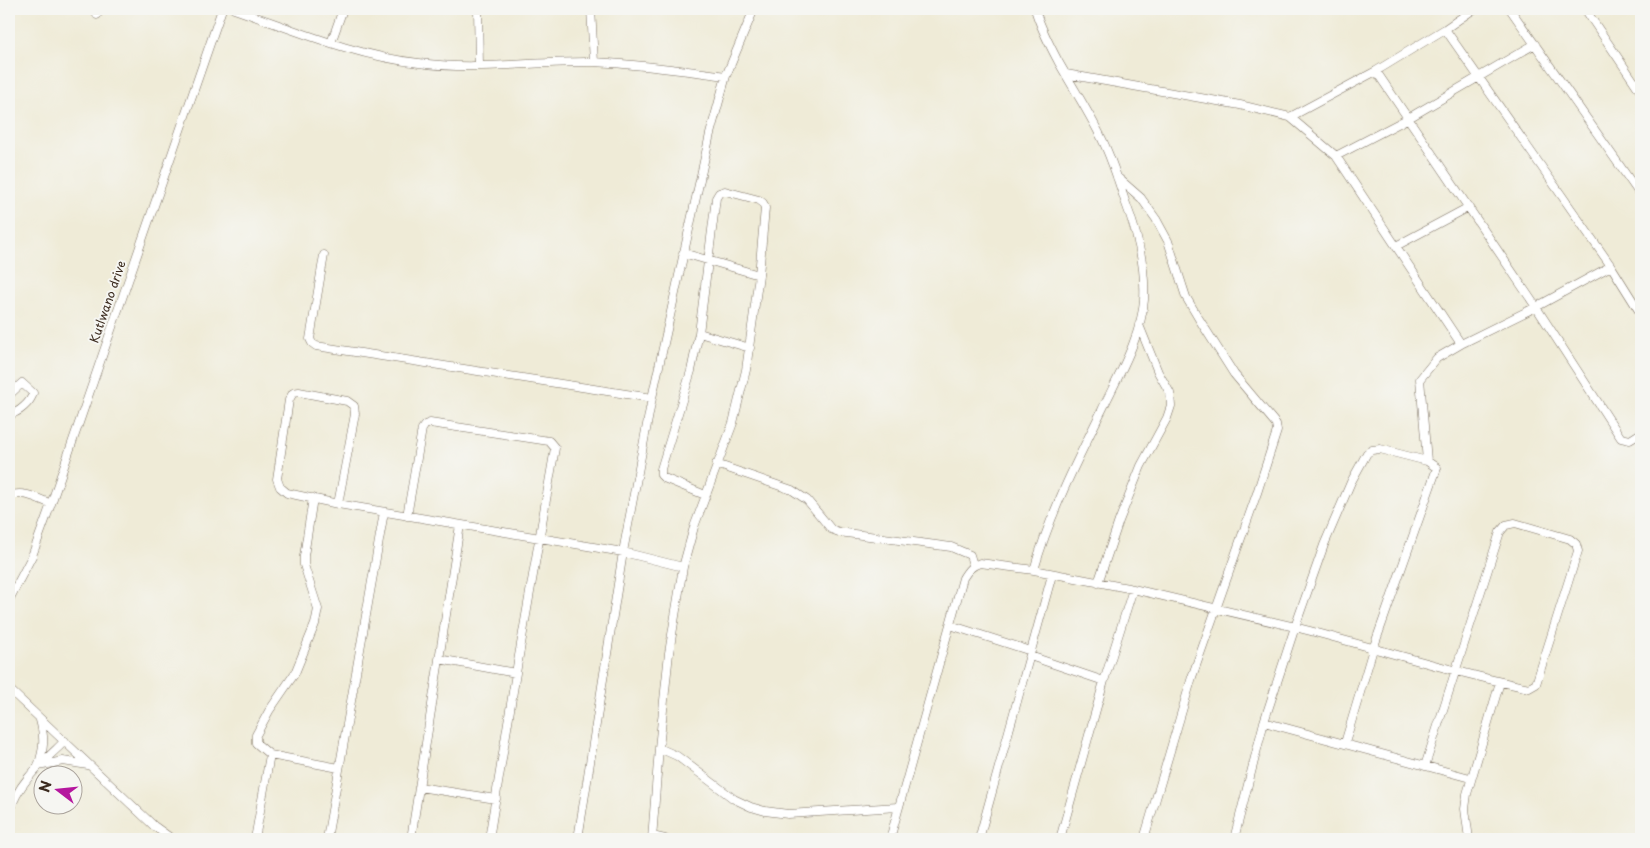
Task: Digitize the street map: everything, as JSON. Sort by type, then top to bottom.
[{"type":"street","name":"Kutlwano drive","points":[[9,600],[32,556],[51,504],[222,9]]},
{"type":"street","points":[[234,9],[331,43],[362,52],[420,64],[479,66],[594,62],[663,67],[726,76]]},
{"type":"street","points":[[331,43],[343,9]]},
{"type":"street","points":[[478,9],[479,66]]},
{"type":"street","points":[[592,9],[594,62]]},
{"type":"street","points":[[578,839],[623,552],[652,398],[710,134],[726,76],[754,9]]},
{"type":"street","points":[[1034,570],[1043,540],[1068,478],[1116,381],[1139,325],[1144,303],[1141,255],[1130,214],[1117,177],[1101,137],[1043,30],[1036,9]]},
{"type":"street","points":[[1290,117],[1376,71],[1474,9]]},
{"type":"street","points":[[1522,9],[1512,12],[1641,196]]},
{"type":"street","points":[[1585,9],[1641,92]]},
{"type":"street","points":[[1445,29],[1611,266],[1641,314]]},
{"type":"street","points":[[1336,156],[1407,119],[1535,44]]},
{"type":"street","points":[[1376,71],[1536,307],[1621,438],[1630,440],[1641,433]]},
{"type":"street","points":[[1066,74],[1240,105],[1290,117],[1336,156],[1461,344]]},
{"type":"street","points":[[1117,177],[1141,198],[1156,219],[1168,241],[1186,297],[1234,374],[1276,424],[1276,431],[1260,484],[1189,686],[1144,839]]},
{"type":"street","points":[[665,839],[652,838],[669,653],[683,567],[694,527],[732,423],[750,348],[759,276],[765,208],[763,203],[759,200],[724,191],[719,193],[716,198],[699,333],[691,371],[661,469],[661,475],[664,478],[705,495]]},
{"type":"street","points":[[1396,246],[1468,207]]},
{"type":"street","points":[[683,253],[759,276]]},
{"type":"street","points":[[324,255],[310,339],[316,346],[652,398]]},
{"type":"street","points":[[1427,461],[1420,379],[1437,358],[1611,266]]},
{"type":"street","points":[[1098,583],[1119,521],[1141,466],[1167,418],[1171,406],[1170,393],[1158,372],[1139,325]]},
{"type":"street","points":[[699,333],[750,348]]},
{"type":"street","points":[[9,395],[22,383],[33,393],[31,399],[15,413],[9,414]]},
{"type":"street","points":[[338,504],[355,414],[354,406],[347,401],[299,392],[292,393],[289,400],[277,479],[280,487],[287,493],[338,504],[623,552],[683,567]]},
{"type":"street","points":[[407,516],[422,429],[425,425],[430,423],[550,441],[555,448],[489,839]]},
{"type":"street","points":[[1234,839],[1264,722],[1324,545],[1351,482],[1367,453],[1380,449],[1427,461],[1437,468],[1373,649],[1346,743]]},
{"type":"street","points":[[716,464],[792,490],[807,500],[831,530],[951,547],[970,555],[973,565]]},
{"type":"street","points":[[9,496],[15,493],[30,495],[51,504]]},
{"type":"street","points":[[312,498],[304,566],[318,609],[315,624],[295,673],[269,711],[256,735],[256,743],[270,755],[339,768]]},
{"type":"street","points":[[327,839],[384,512]]},
{"type":"street","points":[[890,839],[963,578],[973,565],[988,563],[1133,589],[1216,608],[1295,628],[1373,649],[1455,670],[1500,682],[1529,688],[1536,684],[1578,551],[1576,544],[1570,539],[1515,523],[1506,525],[1500,532],[1455,670],[1426,766]]},
{"type":"street","points":[[411,839],[460,525]]},
{"type":"street","points":[[979,839],[1052,575]]},
{"type":"street","points":[[1060,839],[1104,681],[1133,589]]},
{"type":"street","points":[[950,624],[1104,681]]},
{"type":"street","points":[[439,660],[516,673]]},
{"type":"street","points":[[1469,839],[1464,809],[1470,778],[1500,682]]},
{"type":"street","points":[[9,690],[154,826],[172,839]]},
{"type":"street","points":[[38,766],[44,748],[44,734],[40,718]]},
{"type":"street","points":[[1264,722],[1470,778]]},
{"type":"street","points":[[38,766],[65,741]]},
{"type":"street","points":[[659,748],[677,756],[734,799],[765,811],[788,814],[898,807]]},
{"type":"street","points":[[255,839],[270,755]]},
{"type":"street","points":[[38,766],[63,761],[90,766]]},
{"type":"street","points":[[9,814],[18,792],[32,772]]},
{"type":"street","points":[[419,787],[496,799]]}]
